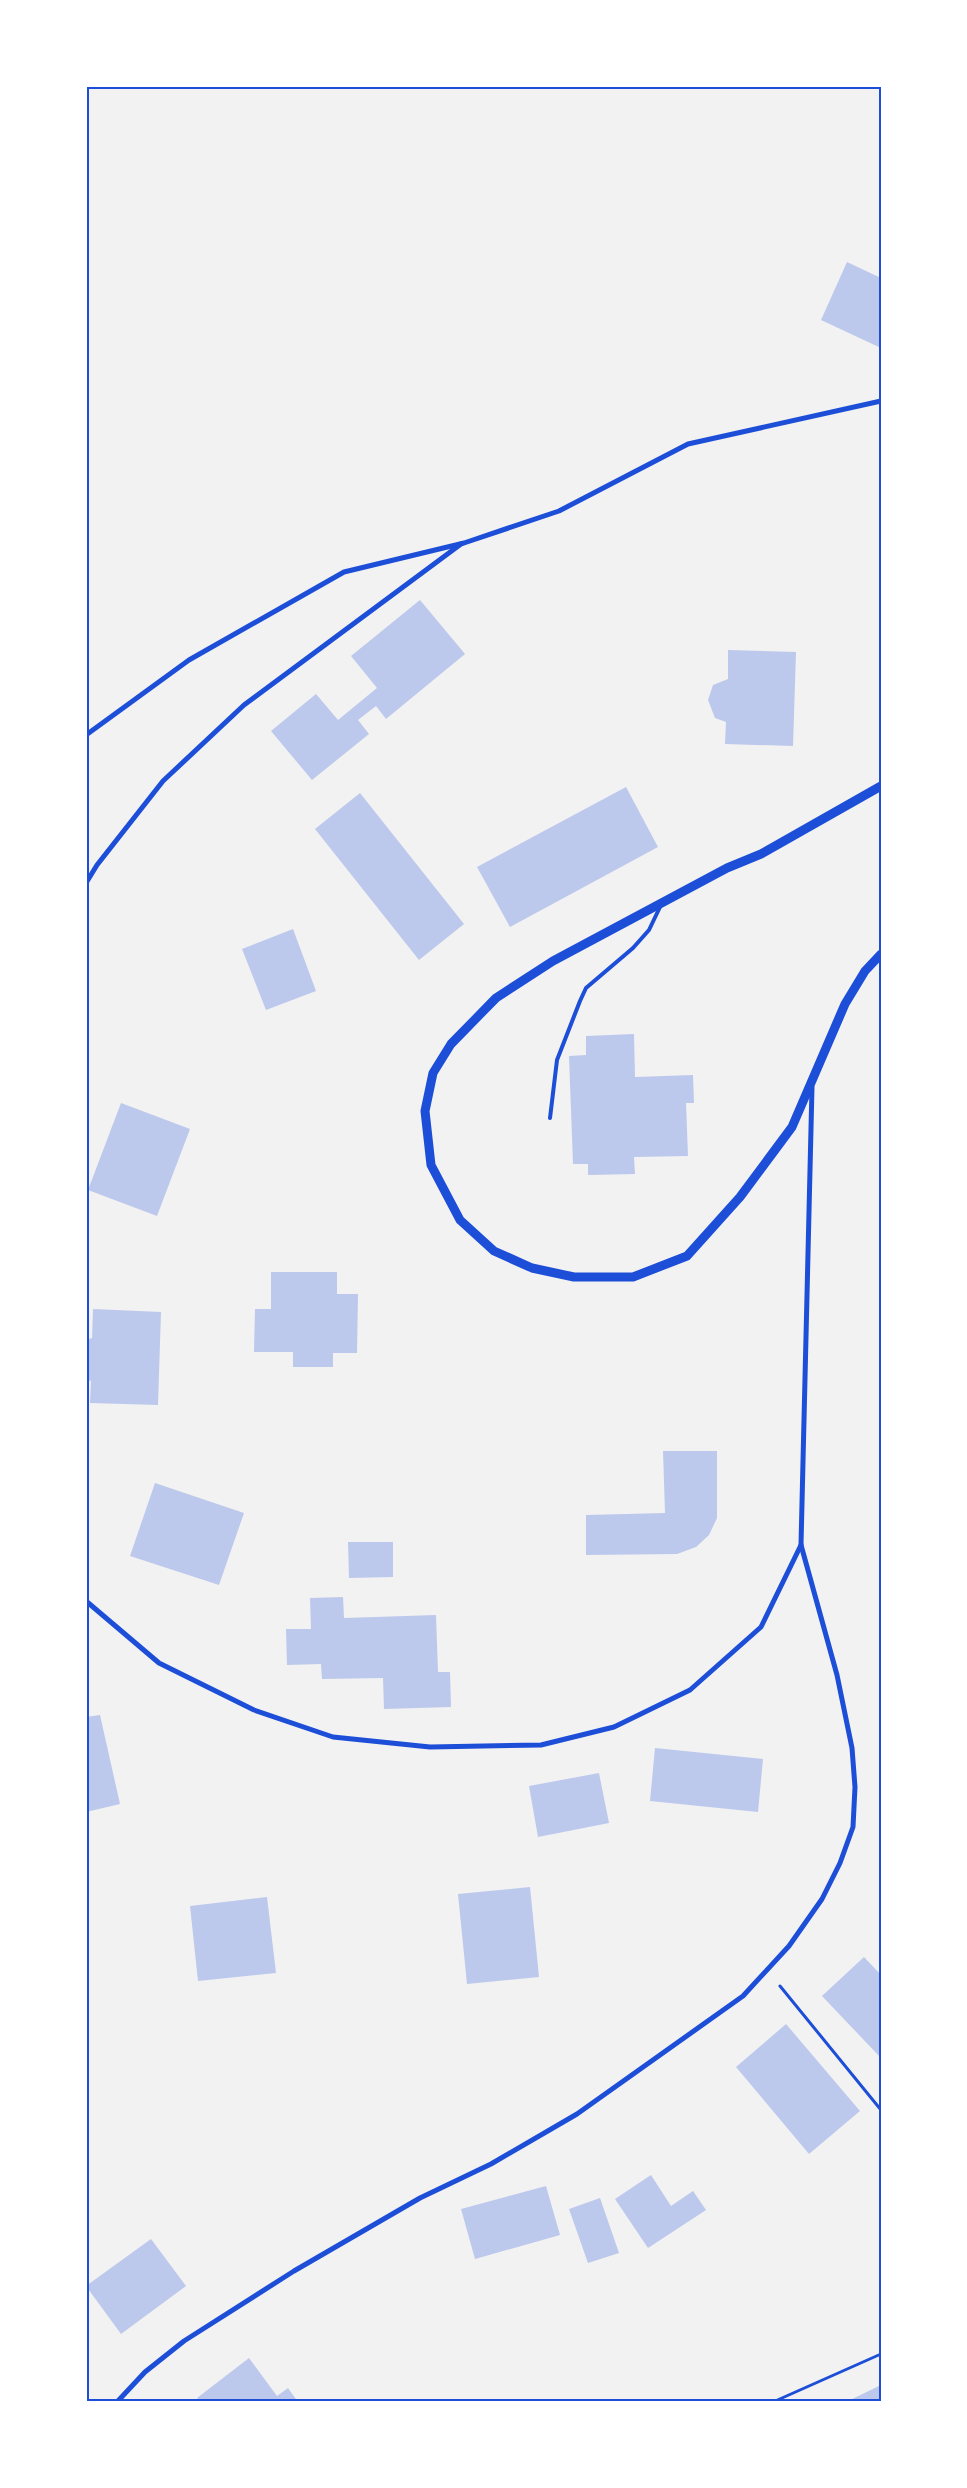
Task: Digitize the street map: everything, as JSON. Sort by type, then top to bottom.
[{"type":"street","points":[[86,735],[189,660],[344,572],[464,543],[559,511],[688,444],[881,401]]},
{"type":"street","points":[[86,884],[97,865],[163,781],[244,705],[464,543]]},
{"type":"street","points":[[881,786],[761,854],[727,868],[553,961],[496,998],[451,1044],[433,1073],[425,1111],[431,1166],[460,1220],[494,1251],[532,1268],[574,1277],[633,1277],[687,1256],[740,1198],[792,1127],[845,1004],[865,971],[881,954]]},
{"type":"street","points":[[117,2402],[145,2372],[184,2342],[294,2271],[420,2198],[491,2164],[577,2114],[743,1996],[789,1946],[822,1899],[840,1863],[853,1828],[855,1787],[852,1748],[837,1675],[801,1545],[812,1077]]},
{"type":"street","points":[[86,1601],[159,1662],[254,1710],[333,1737],[430,1747],[541,1745],[614,1727],[690,1690],[761,1627],[801,1545]]},
{"type":"lane","points":[[550,1118],[557,1060],[586,988],[633,948],[649,930],[662,903]]},
{"type":"path","points":[[767,1970],[881,2110]]},
{"type":"path","points":[[773,2402],[881,2354]]},
{"type":"building","points":[[847,262],[881,278],[881,348],[821,320]]},
{"type":"building","points":[[420,600],[465,654],[386,719],[376,706],[358,720],[369,734],[312,780],[271,731],[316,694],[338,720],[377,688],[351,656]]},
{"type":"building","points":[[728,650],[796,652],[793,746],[725,744],[726,722],[715,718],[708,700],[713,685],[728,679]]},
{"type":"building","points":[[626,787],[658,847],[510,927],[477,867]]},
{"type":"building","points":[[360,793],[464,924],[419,960],[315,829]]},
{"type":"building","points":[[293,929],[316,991],[266,1010],[242,949]]},
{"type":"building","points":[[634,1034],[635,1077],[693,1075],[694,1103],[686,1103],[688,1156],[634,1157],[635,1174],[588,1175],[588,1164],[573,1164],[569,1056],[586,1055],[586,1036]]},
{"type":"building","points":[[121,1103],[190,1129],[157,1216],[88,1190]]},
{"type":"building","points":[[271,1272],[337,1272],[337,1294],[358,1294],[357,1353],[333,1353],[333,1367],[293,1367],[293,1352],[254,1352],[255,1309],[271,1309]]},
{"type":"building","points":[[93,1309],[161,1312],[158,1405],[90,1403],[91,1381],[86,1380],[86,1340],[92,1338]]},
{"type":"building","points":[[663,1451],[717,1451],[717,1518],[709,1535],[696,1547],[677,1554],[586,1555],[586,1515],[665,1513]]},
{"type":"building","points":[[155,1483],[244,1513],[219,1585],[130,1556]]},
{"type":"building","points":[[348,1542],[393,1542],[393,1577],[349,1578]]},
{"type":"building","points":[[343,1597],[344,1618],[436,1615],[438,1672],[450,1672],[451,1707],[384,1709],[383,1678],[322,1679],[321,1664],[287,1665],[286,1629],[311,1629],[310,1598]]},
{"type":"building","points":[[100,1715],[120,1804],[86,1812],[86,1717]]},
{"type":"building","points":[[655,1748],[763,1759],[758,1812],[650,1801]]},
{"type":"building","points":[[599,1773],[609,1823],[538,1837],[529,1786]]},
{"type":"building","points":[[530,1887],[539,1977],[467,1984],[458,1894]]},
{"type":"building","points":[[267,1897],[276,1973],[198,1981],[190,1906]]},
{"type":"building","points":[[864,1957],[881,1975],[881,2058],[822,1996]]},
{"type":"building","points":[[786,2024],[860,2111],[809,2154],[736,2067]]},
{"type":"building","points":[[651,2175],[671,2206],[693,2191],[706,2210],[648,2248],[615,2199]]},
{"type":"building","points":[[546,2186],[560,2235],[475,2259],[461,2209]]},
{"type":"building","points":[[600,2198],[619,2253],[588,2263],[569,2209]]},
{"type":"building","points":[[151,2239],[186,2286],[121,2334],[86,2286]]},
{"type":"building","points":[[249,2358],[277,2396],[288,2388],[298,2402],[200,2402],[197,2398]]},
{"type":"building","points":[[881,2385],[881,2402],[846,2402]]}]
